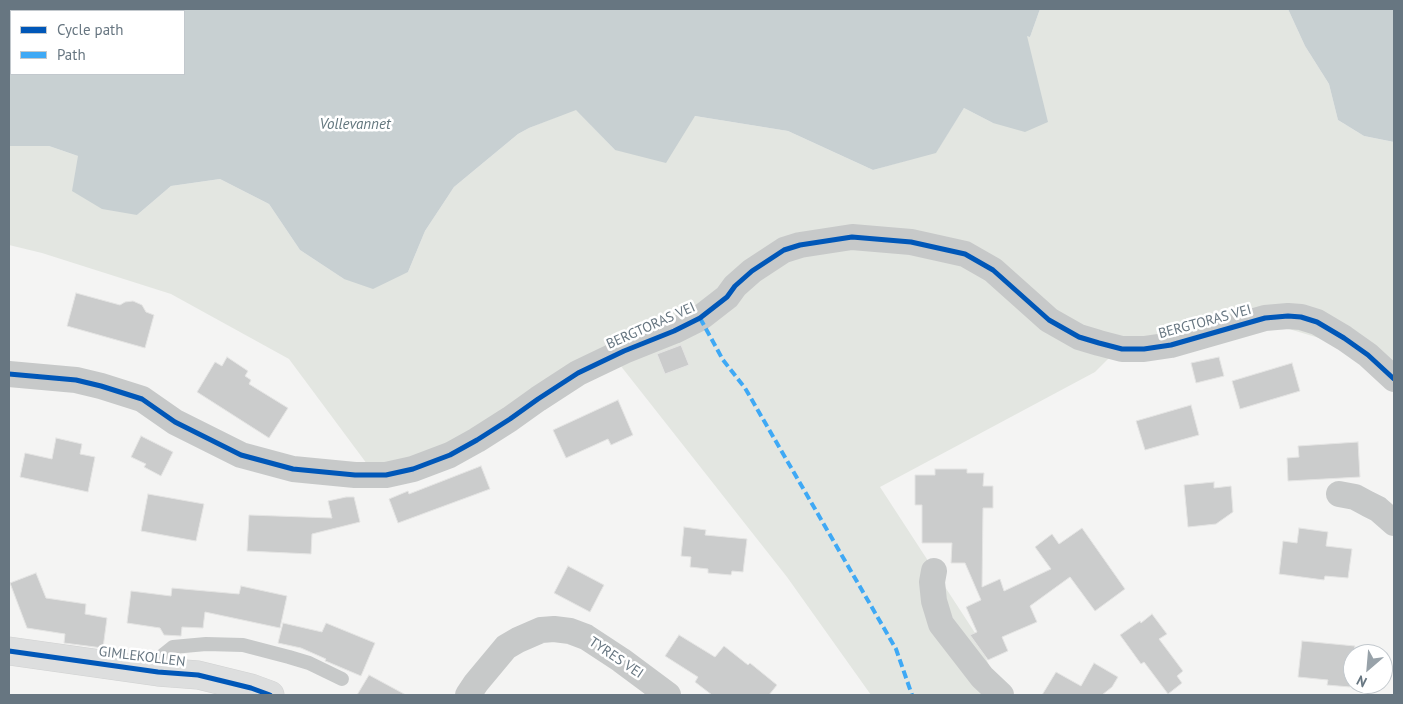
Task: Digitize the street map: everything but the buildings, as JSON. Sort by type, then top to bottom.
[{"type":"street","name":"BERGTORAS VEI","points":[[9,374],[76,380],[142,399],[175,422],[241,455],[293,469],[355,475],[386,475],[413,469],[450,455],[510,420],[578,373],[700,318],[714,309],[752,271],[784,250],[800,245],[852,237],[911,242],[965,254],[993,270],[1026,301],[1055,323],[1079,337],[1099,343],[1122,349],[1144,349],[1171,345],[1265,318],[1294,317],[1317,322],[1344,338],[1368,355],[1394,379]]},
{"type":"street","points":[[1339,494],[1355,498],[1378,509],[1394,524]]},
{"type":"street","points":[[934,571],[932,582],[934,601],[941,624],[982,677],[1000,695]]},
{"type":"street","name":"TYRES VEI","points":[[468,695],[476,682],[506,647],[541,630],[554,629],[570,631],[586,637],[668,695]]},
{"type":"street","name":"GIMLEKOLLEN","points":[[9,651],[158,672],[198,675],[251,688],[270,695]]},
{"type":"lane","name":"GIMLEKOLLEN","points":[[158,672],[163,655],[173,647],[206,644],[242,645],[289,657],[342,679]]},
{"type":"shaded area","points":[[1040,9],[1288,9],[1305,46],[1329,84],[1338,120],[1364,136],[1394,142],[1394,368],[1349,347],[1249,317],[1118,349],[1095,372],[880,487],[977,636],[1001,695],[871,695],[787,577],[620,365],[466,443],[370,468],[289,359],[171,294],[42,253],[9,245],[9,146],[49,146],[78,156],[137,215],[171,186],[220,179],[269,204],[300,250],[344,279],[408,272],[425,231],[454,187],[518,134],[576,109],[615,150],[695,116],[788,131],[873,170],[936,152],[964,108],[993,123],[1027,35],[1030,37]]},
{"type":"water","name":"Vollevannet","points":[[9,9],[1040,9],[1030,37],[1027,36],[1048,122],[1025,132],[993,123],[964,108],[936,153],[873,170],[788,131],[695,116],[666,163],[615,150],[576,110],[518,134],[454,187],[425,231],[408,272],[373,289],[344,279],[300,250],[269,204],[220,179],[171,186],[137,215],[102,209],[72,191],[78,156],[49,146],[9,146]]},
{"type":"water","points":[[1288,9],[1394,9],[1394,142],[1364,136],[1338,120],[1329,84],[1305,46]]},
{"type":"marked path","points":[[700,318],[723,360],[745,388],[896,649],[912,695]]},
{"type":"cycle path","points":[[9,374],[76,380],[142,399],[175,422],[241,455],[293,469],[355,475],[386,475],[413,469],[450,455],[510,419],[578,373],[700,318],[727,297],[735,286],[752,271],[784,250],[800,245],[852,237],[911,242],[965,254],[993,270],[1049,320],[1079,337],[1099,343],[1122,349],[1144,349],[1171,345],[1265,318],[1301,317],[1317,322],[1344,338],[1368,355],[1394,379]]},
{"type":"cycle path","points":[[9,651],[158,672],[198,675],[251,688],[270,695]]}]
